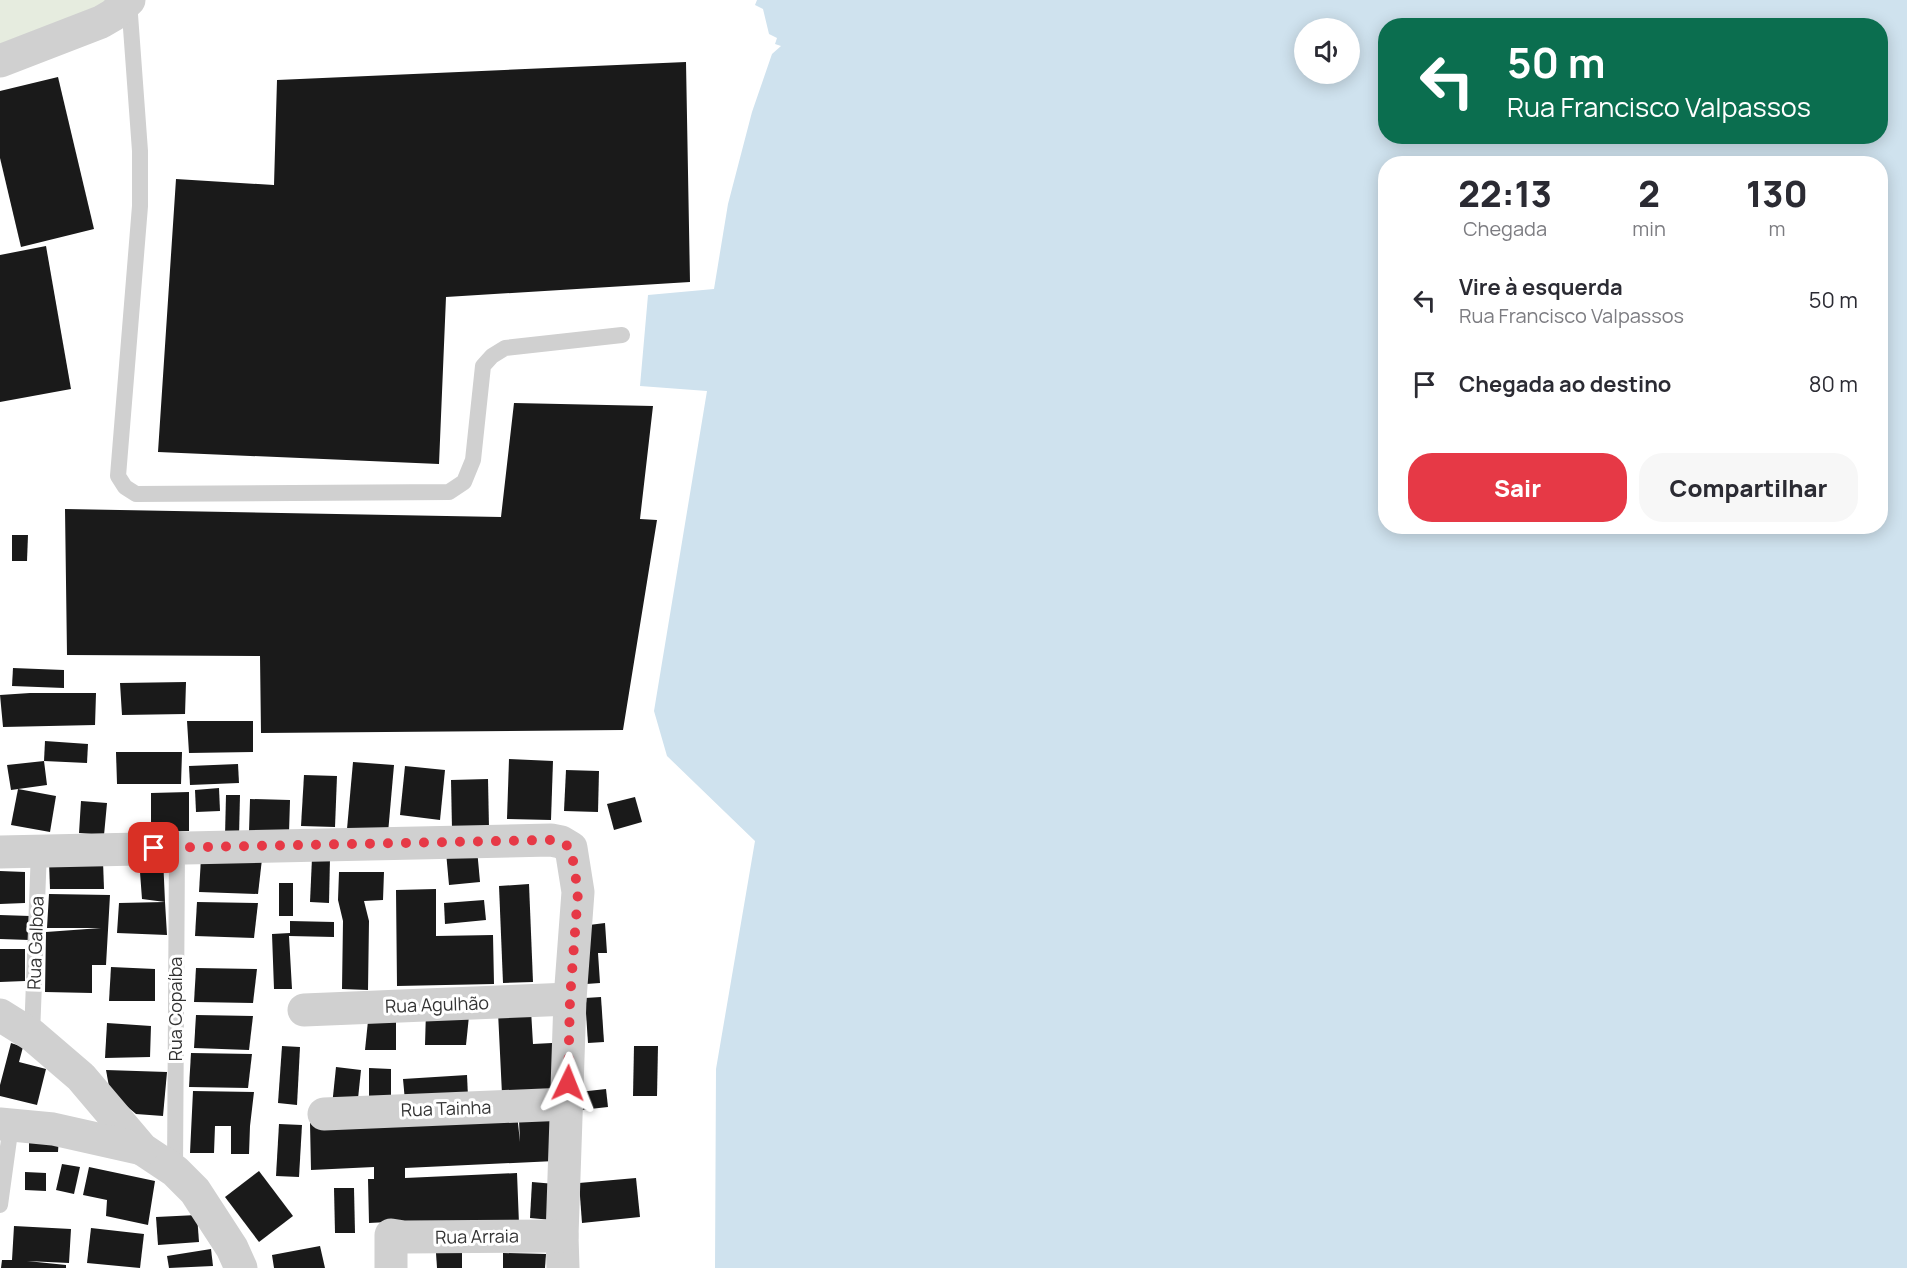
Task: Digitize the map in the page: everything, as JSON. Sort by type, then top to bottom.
[{"type":"street","points":[[0,61],[81,31],[113,15],[129,0]]},
{"type":"street","points":[[0,852],[550,840],[561,842],[571,848],[578,892],[570,999],[562,1236],[563,1268]]},
{"type":"street","name":"Rua Agulhão","points":[[304,1010],[570,999]]},
{"type":"street","points":[[0,1015],[32,1035],[81,1077],[142,1149],[175,1171],[195,1191],[208,1208],[241,1267]]},
{"type":"street","name":"Rua Tainha","points":[[324,1114],[567,1104]]},
{"type":"street","points":[[6,1125],[53,1129],[142,1149]]},
{"type":"street","name":"Rua Arraia","points":[[391,1268],[391,1235],[404,1237],[562,1236]]},
{"type":"lane","points":[[129,0],[140,151],[140,206],[117,476],[125,487],[136,494],[449,492],[464,482],[473,460],[483,366],[492,356],[505,348],[622,335]]},
{"type":"lane","name":"Rua Copaíba","points":[[175,1171],[177,847]]},
{"type":"lane","name":"Rua Galboa","points":[[32,1035],[39,850]]},
{"type":"lane","points":[[0,1205],[6,1125]]},
{"type":"shaded area","points":[[0,0],[142,0],[0,68]]},
{"type":"water","points":[[757,0],[1907,0],[1907,1268],[715,1268],[716,1069],[755,841],[667,756],[654,711],[707,391],[640,386],[648,295],[714,289],[728,204],[752,112],[772,54],[781,46],[775,44],[777,38],[769,34],[763,9],[755,5]]},
{"type":"building","points":[[686,62],[690,282],[446,297],[439,464],[158,452],[176,179],[274,185],[277,80]]},
{"type":"building","points":[[58,77],[94,229],[21,247],[0,158],[0,91]]},
{"type":"building","points":[[46,246],[71,389],[0,402],[0,255]]},
{"type":"building","points":[[514,403],[653,406],[640,519],[657,520],[623,730],[261,733],[260,656],[67,655],[65,509],[501,517]]},
{"type":"building","points":[[12,535],[28,535],[27,561],[12,561]]},
{"type":"building","points":[[13,668],[64,670],[64,688],[12,686]]},
{"type":"building","points":[[186,682],[185,714],[122,715],[120,683]]},
{"type":"building","points":[[96,693],[95,725],[3,727],[0,695]]},
{"type":"building","points":[[187,721],[253,721],[253,752],[189,753]]},
{"type":"building","points":[[45,741],[88,744],[87,763],[44,761]]},
{"type":"building","points":[[116,752],[182,752],[181,784],[117,784]]},
{"type":"building","points":[[509,759],[553,761],[551,820],[507,819]]},
{"type":"building","points":[[44,761],[47,785],[11,790],[7,765]]},
{"type":"building","points":[[353,762],[394,765],[388,833],[347,829]]},
{"type":"building","points":[[238,764],[239,783],[190,785],[189,766]]},
{"type":"building","points":[[405,766],[445,770],[440,820],[400,815]]},
{"type":"building","points":[[566,770],[599,771],[598,812],[564,811]]},
{"type":"building","points":[[304,775],[337,776],[335,827],[301,826]]},
{"type":"building","points":[[488,779],[489,828],[452,829],[451,780]]},
{"type":"building","points":[[219,788],[220,811],[196,812],[195,790]]},
{"type":"building","points":[[18,789],[56,796],[50,832],[11,825]]},
{"type":"building","points":[[189,792],[189,831],[151,832],[151,793]]},
{"type":"building","points":[[226,795],[240,795],[239,836],[225,836]]},
{"type":"building","points":[[635,797],[642,822],[614,830],[607,804]]},
{"type":"building","points":[[250,799],[290,800],[289,833],[249,831]]},
{"type":"building","points":[[81,801],[107,803],[104,835],[79,833]]},
{"type":"building","points":[[477,849],[480,882],[449,885],[446,852]]},
{"type":"building","points":[[163,857],[165,902],[142,899],[139,859]]},
{"type":"building","points":[[201,858],[262,859],[258,894],[199,892]]},
{"type":"building","points":[[312,858],[330,858],[329,903],[310,902]]},
{"type":"building","points":[[103,861],[104,889],[50,889],[49,862]]},
{"type":"building","points":[[0,871],[25,872],[25,903],[0,904]]},
{"type":"building","points":[[339,872],[384,872],[383,900],[364,901],[369,921],[368,990],[342,989],[343,921],[338,900]]},
{"type":"building","points":[[279,883],[293,883],[293,916],[279,916]]},
{"type":"building","points":[[529,884],[533,982],[503,983],[499,886]]},
{"type":"building","points":[[436,889],[436,936],[493,935],[494,984],[397,986],[396,890]]},
{"type":"building","points":[[49,894],[110,895],[106,965],[92,965],[92,993],[45,992],[46,932],[101,928],[47,928]]},
{"type":"building","points":[[484,900],[486,920],[445,924],[444,903]]},
{"type":"building","points":[[165,902],[167,935],[117,933],[119,903]]},
{"type":"building","points":[[197,902],[258,903],[254,938],[195,936]]},
{"type":"building","points":[[0,915],[30,916],[29,940],[0,939]]},
{"type":"building","points":[[290,921],[334,922],[334,937],[289,936],[292,989],[274,989],[272,934],[290,933]]},
{"type":"building","points":[[605,923],[607,953],[598,953],[600,983],[586,984],[581,926]]},
{"type":"building","points":[[0,949],[25,949],[25,981],[0,982]]},
{"type":"building","points":[[111,967],[155,969],[155,1001],[109,1001]]},
{"type":"building","points":[[196,968],[257,969],[253,1003],[194,1002]]},
{"type":"building","points":[[601,997],[604,1042],[588,1043],[585,998]]},
{"type":"building","points":[[531,1010],[533,1044],[552,1043],[554,1091],[502,1094],[498,1012]]},
{"type":"building","points":[[426,1011],[469,1016],[466,1045],[425,1045]]},
{"type":"building","points":[[196,1015],[253,1016],[249,1050],[194,1048]]},
{"type":"building","points":[[396,1018],[396,1050],[365,1050],[368,1021]]},
{"type":"building","points":[[107,1023],[151,1026],[150,1057],[105,1058]]},
{"type":"building","points":[[11,1043],[23,1047],[19,1062],[46,1069],[37,1105],[0,1096],[0,1085]]},
{"type":"building","points":[[282,1046],[300,1047],[297,1105],[278,1103]]},
{"type":"building","points":[[634,1046],[658,1046],[657,1096],[633,1096]]},
{"type":"building","points":[[191,1053],[252,1054],[248,1088],[189,1087]]},
{"type":"building","points":[[336,1067],[361,1070],[357,1108],[332,1106]]},
{"type":"building","points":[[369,1068],[391,1069],[391,1100],[369,1100]]},
{"type":"building","points":[[106,1070],[167,1072],[163,1116],[136,1114],[110,1092]]},
{"type":"building","points":[[467,1075],[468,1097],[405,1101],[403,1079]]},
{"type":"building","points":[[606,1089],[608,1107],[581,1110],[579,1092]]},
{"type":"building","points":[[193,1091],[254,1092],[249,1154],[231,1154],[231,1126],[215,1126],[214,1153],[190,1153]]},
{"type":"building","points":[[517,1114],[520,1142],[519,1120],[552,1117],[555,1161],[405,1168],[405,1178],[517,1173],[519,1224],[406,1221],[369,1223],[368,1179],[374,1179],[374,1167],[311,1170],[310,1123]]},
{"type":"building","points":[[279,1124],[302,1125],[299,1177],[276,1176]]},
{"type":"building","points":[[29,1135],[59,1136],[58,1152],[29,1152]]},
{"type":"building","points":[[62,1164],[80,1167],[74,1194],[56,1190]]},
{"type":"building","points":[[89,1167],[155,1181],[148,1225],[106,1216],[107,1200],[83,1195]]},
{"type":"building","points":[[259,1171],[293,1216],[259,1242],[225,1197]]},
{"type":"building","points":[[25,1172],[46,1173],[46,1191],[25,1190]]},
{"type":"building","points":[[636,1178],[640,1217],[582,1223],[579,1183]]},
{"type":"building","points":[[532,1182],[555,1184],[552,1220],[530,1218]]},
{"type":"building","points":[[334,1188],[354,1188],[355,1233],[335,1233]]},
{"type":"building","points":[[197,1215],[199,1242],[158,1245],[156,1217]]},
{"type":"building","points":[[14,1226],[71,1229],[69,1263],[27,1261],[66,1265],[66,1268],[1,1268],[2,1260],[12,1260]]},
{"type":"building","points":[[91,1228],[144,1234],[140,1268],[87,1263]]},
{"type":"building","points":[[320,1246],[325,1268],[274,1268],[272,1255]]},
{"type":"building","points":[[211,1249],[213,1266],[169,1268],[167,1256]]},
{"type":"building","points":[[462,1252],[462,1268],[437,1268],[436,1253]]},
{"type":"building","points":[[503,1253],[546,1254],[545,1268],[503,1268]]},
{"type":"route","points":[[154,848],[550,840],[561,842],[571,848],[578,892],[570,999],[568,1083]]}]
